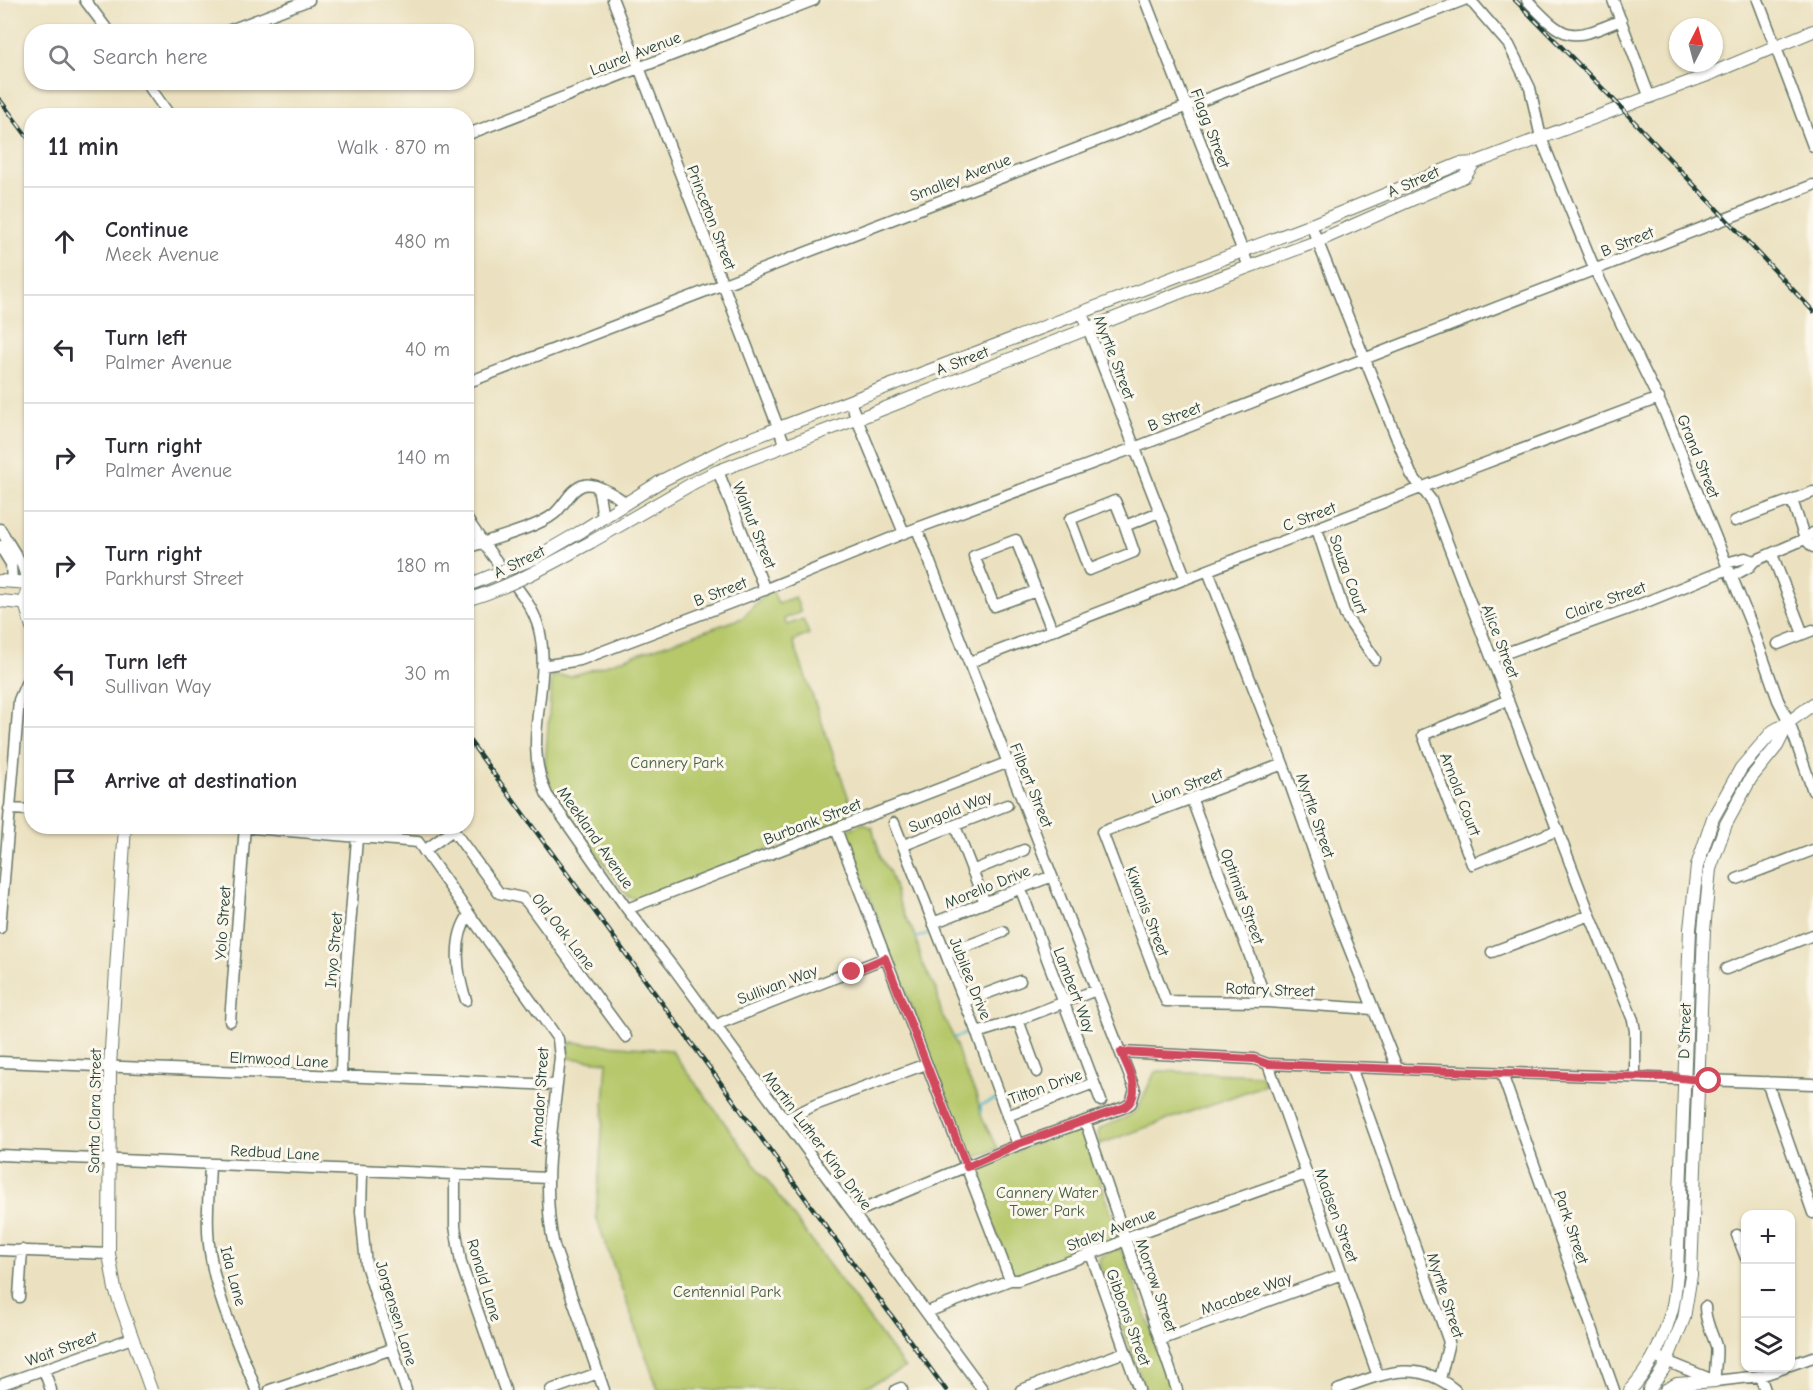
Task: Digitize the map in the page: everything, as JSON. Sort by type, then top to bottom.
[{"type":"main road","name":"A Street","points":[[474,583],[535,558],[663,480],[718,452],[1311,225],[1459,164],[1474,163],[1650,98],[1813,31]]},
{"type":"main road","name":"A Street","points":[[474,598],[515,582],[718,471],[1318,241],[1465,176],[1474,163]]},
{"type":"main road","points":[[6,582],[24,583]]},
{"type":"main road","points":[[6,582],[24,599]]},
{"type":"main road","points":[[0,601],[24,603]]},
{"type":"main road","name":"D Street","points":[[1630,1390],[1654,1356],[1671,1315],[1677,1274],[1690,929],[1697,866],[1713,818],[1741,768],[1773,731],[1813,704]]},
{"type":"main road","name":"D Street","points":[[1649,1390],[1667,1361],[1684,1318],[1691,1275],[1704,930],[1710,869],[1726,824],[1751,778],[1777,746],[1789,722]]},
{"type":"main road","name":"Santa Clara Street","points":[[124,834],[110,1066],[109,1254],[115,1289],[151,1390]]},
{"type":"main road","points":[[1666,1390],[1677,1384],[1715,1380]]},
{"type":"street","points":[[86,0],[103,24]]},
{"type":"street","points":[[246,24],[309,0]]},
{"type":"street","name":"Princeton Street","points":[[613,0],[785,445]]},
{"type":"street","name":"Laurel Avenue","points":[[474,132],[814,0]]},
{"type":"street","name":"Flagg Street","points":[[1145,0],[1249,267]]},
{"type":"street","name":"Smalley Avenue","points":[[474,380],[1464,0]]},
{"type":"street","name":"Grand Street","points":[[1470,0],[1509,45],[1530,88],[1541,138],[1595,270],[1659,398],[1778,700],[1789,722],[1813,791]]},
{"type":"street","points":[[1527,0],[1557,30],[1568,35],[1588,34],[1621,20]]},
{"type":"street","points":[[1613,0],[1650,98]]},
{"type":"street","points":[[1758,0],[1813,146]]},
{"type":"street","points":[[152,90],[164,108]]},
{"type":"street","name":"B Street","points":[[542,666],[580,660],[765,590],[904,533],[1134,447],[1813,185]]},
{"type":"street","name":"Alice Street","points":[[1311,225],[1411,474],[1431,500],[1590,915],[1633,1020],[1635,1076]]},
{"type":"street","name":"Myrtle Street","points":[[1082,313],[1186,579]]},
{"type":"street","name":"C Street","points":[[970,662],[1659,398]]},
{"type":"street","points":[[850,402],[904,533]]},
{"type":"street","name":"Walnut Street","points":[[718,471],[765,590]]},
{"type":"street","name":"A Street","points":[[474,545],[546,519],[558,511],[574,491],[583,485],[594,485],[598,488]]},
{"type":"street","points":[[598,488],[626,503]]},
{"type":"street","points":[[598,488],[603,517]]},
{"type":"street","points":[[1735,522],[1813,492]]},
{"type":"street","points":[[1792,500],[1810,540]]},
{"type":"street","points":[[1115,501],[1125,526],[1134,552],[1089,570],[1070,519],[1115,501]]},
{"type":"street","points":[[1125,526],[1159,512]]},
{"type":"street","points":[[0,529],[24,570]]},
{"type":"street","name":"Meekland Avenue","points":[[474,529],[535,617],[542,650],[535,742],[535,755],[541,782],[553,804],[627,909]]},
{"type":"street","name":"Filbert Street","points":[[917,529],[1134,1086],[1132,1100],[1125,1107],[1085,1121]]},
{"type":"street","name":"Souza Court","points":[[1317,529],[1345,615],[1375,659]]},
{"type":"street","points":[[1036,591],[994,606],[974,556],[1016,540],[1052,631]]},
{"type":"street","name":"Claire Street","points":[[1492,658],[1728,570],[1749,567],[1754,561],[1810,540]]},
{"type":"street","points":[[0,546],[11,564],[6,582]]},
{"type":"street","points":[[1772,554],[1808,632],[1778,644]]},
{"type":"street","name":"Myrtle Street","points":[[1208,571],[1283,764],[1319,870],[1397,1068]]},
{"type":"street","points":[[0,928],[19,700],[24,688]]},
{"type":"street","name":"Arnold Court","points":[[1508,700],[1423,735],[1472,864],[1558,830]]},
{"type":"street","name":"Burbank Street","points":[[627,909],[1009,762]]},
{"type":"street","name":"Lion Street","points":[[1102,832],[1283,764]]},
{"type":"street","name":"Optimist Street","points":[[1192,800],[1267,1002]]},
{"type":"street","name":"Sungold Way","points":[[904,845],[1006,805]]},
{"type":"street","points":[[9,809],[24,810]]},
{"type":"street","name":"Jubilee Drive","points":[[894,823],[1018,1144]]},
{"type":"street","points":[[955,825],[985,903]]},
{"type":"street","points":[[836,829],[1010,1280]]},
{"type":"street","name":"Kiwanis Street","points":[[1102,832],[1166,1001]]},
{"type":"street","name":"Yolo Street","points":[[230,1022],[243,834]]},
{"type":"street","name":"Inyo Street","points":[[341,1076],[342,1027],[358,834]]},
{"type":"street","points":[[367,834],[421,846],[441,834]]},
{"type":"street","name":"Old Oak Lane","points":[[455,834],[499,893],[522,898],[527,902],[626,1036]]},
{"type":"street","name":"Amador Street","points":[[421,846],[558,1039],[560,1058],[548,1178],[549,1218],[554,1246],[604,1390]]},
{"type":"street","points":[[972,871],[1024,850]]},
{"type":"street","points":[[1737,879],[1813,850]]},
{"type":"street","name":"Morello Drive","points":[[933,923],[1052,876]]},
{"type":"street","name":"Lambert Way","points":[[1021,890],[1101,1101]]},
{"type":"street","name":"Martin Luther King Drive","points":[[627,909],[672,966],[983,1390]]},
{"type":"street","points":[[466,1000],[459,978],[459,957],[463,926],[469,915]]},
{"type":"street","points":[[1492,952],[1590,915]]},
{"type":"street","points":[[946,954],[1003,932]]},
{"type":"street","points":[[1726,969],[1813,935]]},
{"type":"street","name":"Sullivan Way","points":[[715,1027],[885,958]]},
{"type":"street","points":[[964,1002],[1020,981]]},
{"type":"street","points":[[977,1033],[1096,990]]},
{"type":"street","name":"Rotary Street","points":[[1166,1001],[1267,1002],[1373,1009]]},
{"type":"street","points":[[1018,1020],[1037,1072]]},
{"type":"street","points":[[1121,1052],[1254,1059],[1268,1064],[1813,1084]]},
{"type":"street","name":"Elmwood Lane","points":[[0,1062],[557,1085]]},
{"type":"street","points":[[784,1120],[815,1105],[926,1064]]},
{"type":"street","name":"Madsen Street","points":[[1268,1064],[1378,1376]]},
{"type":"street","name":"Myrtle Street","points":[[1351,1067],[1449,1342],[1440,1379]]},
{"type":"street","name":"Park Street","points":[[1502,1074],[1614,1390]]},
{"type":"street","points":[[1767,1082],[1813,1213]]},
{"type":"street","name":"Tilton Drive","points":[[1007,1116],[1094,1083]]},
{"type":"street","points":[[854,1213],[1018,1144],[1085,1121]]},
{"type":"street","name":"Morrow Street","points":[[1085,1121],[1177,1390]]},
{"type":"street","name":"Redbud Lane","points":[[0,1155],[548,1178]]},
{"type":"street","name":"Ida Lane","points":[[210,1164],[208,1210],[210,1256],[217,1284],[256,1390]]},
{"type":"street","name":"Jorgensen Lane","points":[[362,1171],[361,1212],[366,1265],[406,1390]]},
{"type":"street","name":"Staley Avenue","points":[[927,1312],[1306,1174]]},
{"type":"street","name":"Ronald Lane","points":[[455,1175],[455,1226],[461,1263],[505,1390]]},
{"type":"street","points":[[1737,1235],[1741,1245]]},
{"type":"street","points":[[0,1250],[109,1254]]},
{"type":"street","points":[[19,1297],[21,1251]]},
{"type":"street","name":"Gibbons Street","points":[[1091,1254],[1139,1390]]},
{"type":"street","name":"Macabee Way","points":[[1160,1340],[1342,1274]]},
{"type":"street","points":[[1706,1307],[1705,1316],[1717,1348],[1714,1366],[1715,1380]]},
{"type":"street","name":"Wait Street","points":[[0,1385],[132,1338]]},
{"type":"street","points":[[270,1390],[392,1349]]},
{"type":"street","points":[[1022,1390],[1125,1352]]},
{"type":"street","points":[[1654,1356],[1715,1380],[1760,1376],[1772,1372]]},
{"type":"street","points":[[1795,1364],[1813,1357]]},
{"type":"street","points":[[44,1370],[51,1390]]},
{"type":"street","points":[[1338,1390],[1378,1376],[1410,1371],[1429,1374],[1455,1390]]},
{"type":"street","points":[[551,1390],[598,1373]]},
{"type":"street","points":[[1760,1376],[1765,1390]]},
{"type":"street","points":[[896,1390],[901,1388],[903,1390]]},
{"type":"green space","name":"Cannery Park","points":[[771,588],[778,603],[795,597],[801,612],[784,619],[787,625],[803,619],[809,634],[793,641],[855,816],[640,899],[628,897],[551,790],[545,765],[552,676],[571,676],[594,669],[742,618]]},
{"type":"green space","points":[[864,823],[872,827],[881,858],[890,873],[901,908],[916,937],[921,961],[937,991],[941,1013],[953,1036],[963,1067],[976,1094],[982,1118],[998,1148],[980,1156],[972,1157],[961,1142],[963,1139],[923,1045],[925,1041],[900,977],[896,975],[882,939],[884,934],[850,847],[846,845],[845,831]]},
{"type":"green space","name":"Centennial Park","points":[[570,1042],[671,1050],[905,1368],[859,1390],[658,1390],[596,1217],[607,1062],[568,1058]]},
{"type":"green space","points":[[1155,1072],[1261,1075],[1265,1085],[1100,1144],[1098,1134],[1100,1128],[1127,1117],[1137,1110]]},
{"type":"green space","name":"Cannery Water Tower Park","points":[[1079,1128],[1084,1132],[1119,1237],[1114,1242],[1022,1275],[1014,1274],[974,1175],[974,1168],[979,1164]]},
{"type":"green space","points":[[1115,1249],[1121,1250],[1124,1254],[1173,1390],[1145,1390],[1099,1263],[1100,1257]]},
{"type":"waterway","points":[[916,938],[932,932]]},
{"type":"waterway","points":[[954,1038],[970,1032]]},
{"type":"waterway","points":[[981,1111],[981,1105],[997,1099]]},
{"type":"railway","points":[[1515,0],[1610,96],[1813,311]]},
{"type":"railway","points":[[0,100],[24,132]]},
{"type":"railway","points":[[474,747],[946,1390]]},
{"type":"route","points":[[852,972],[885,958],[967,1167],[1018,1144],[1131,1103],[1135,1090],[1121,1052],[1254,1059],[1268,1064],[1502,1074],[1671,1077],[1709,1081]]}]
